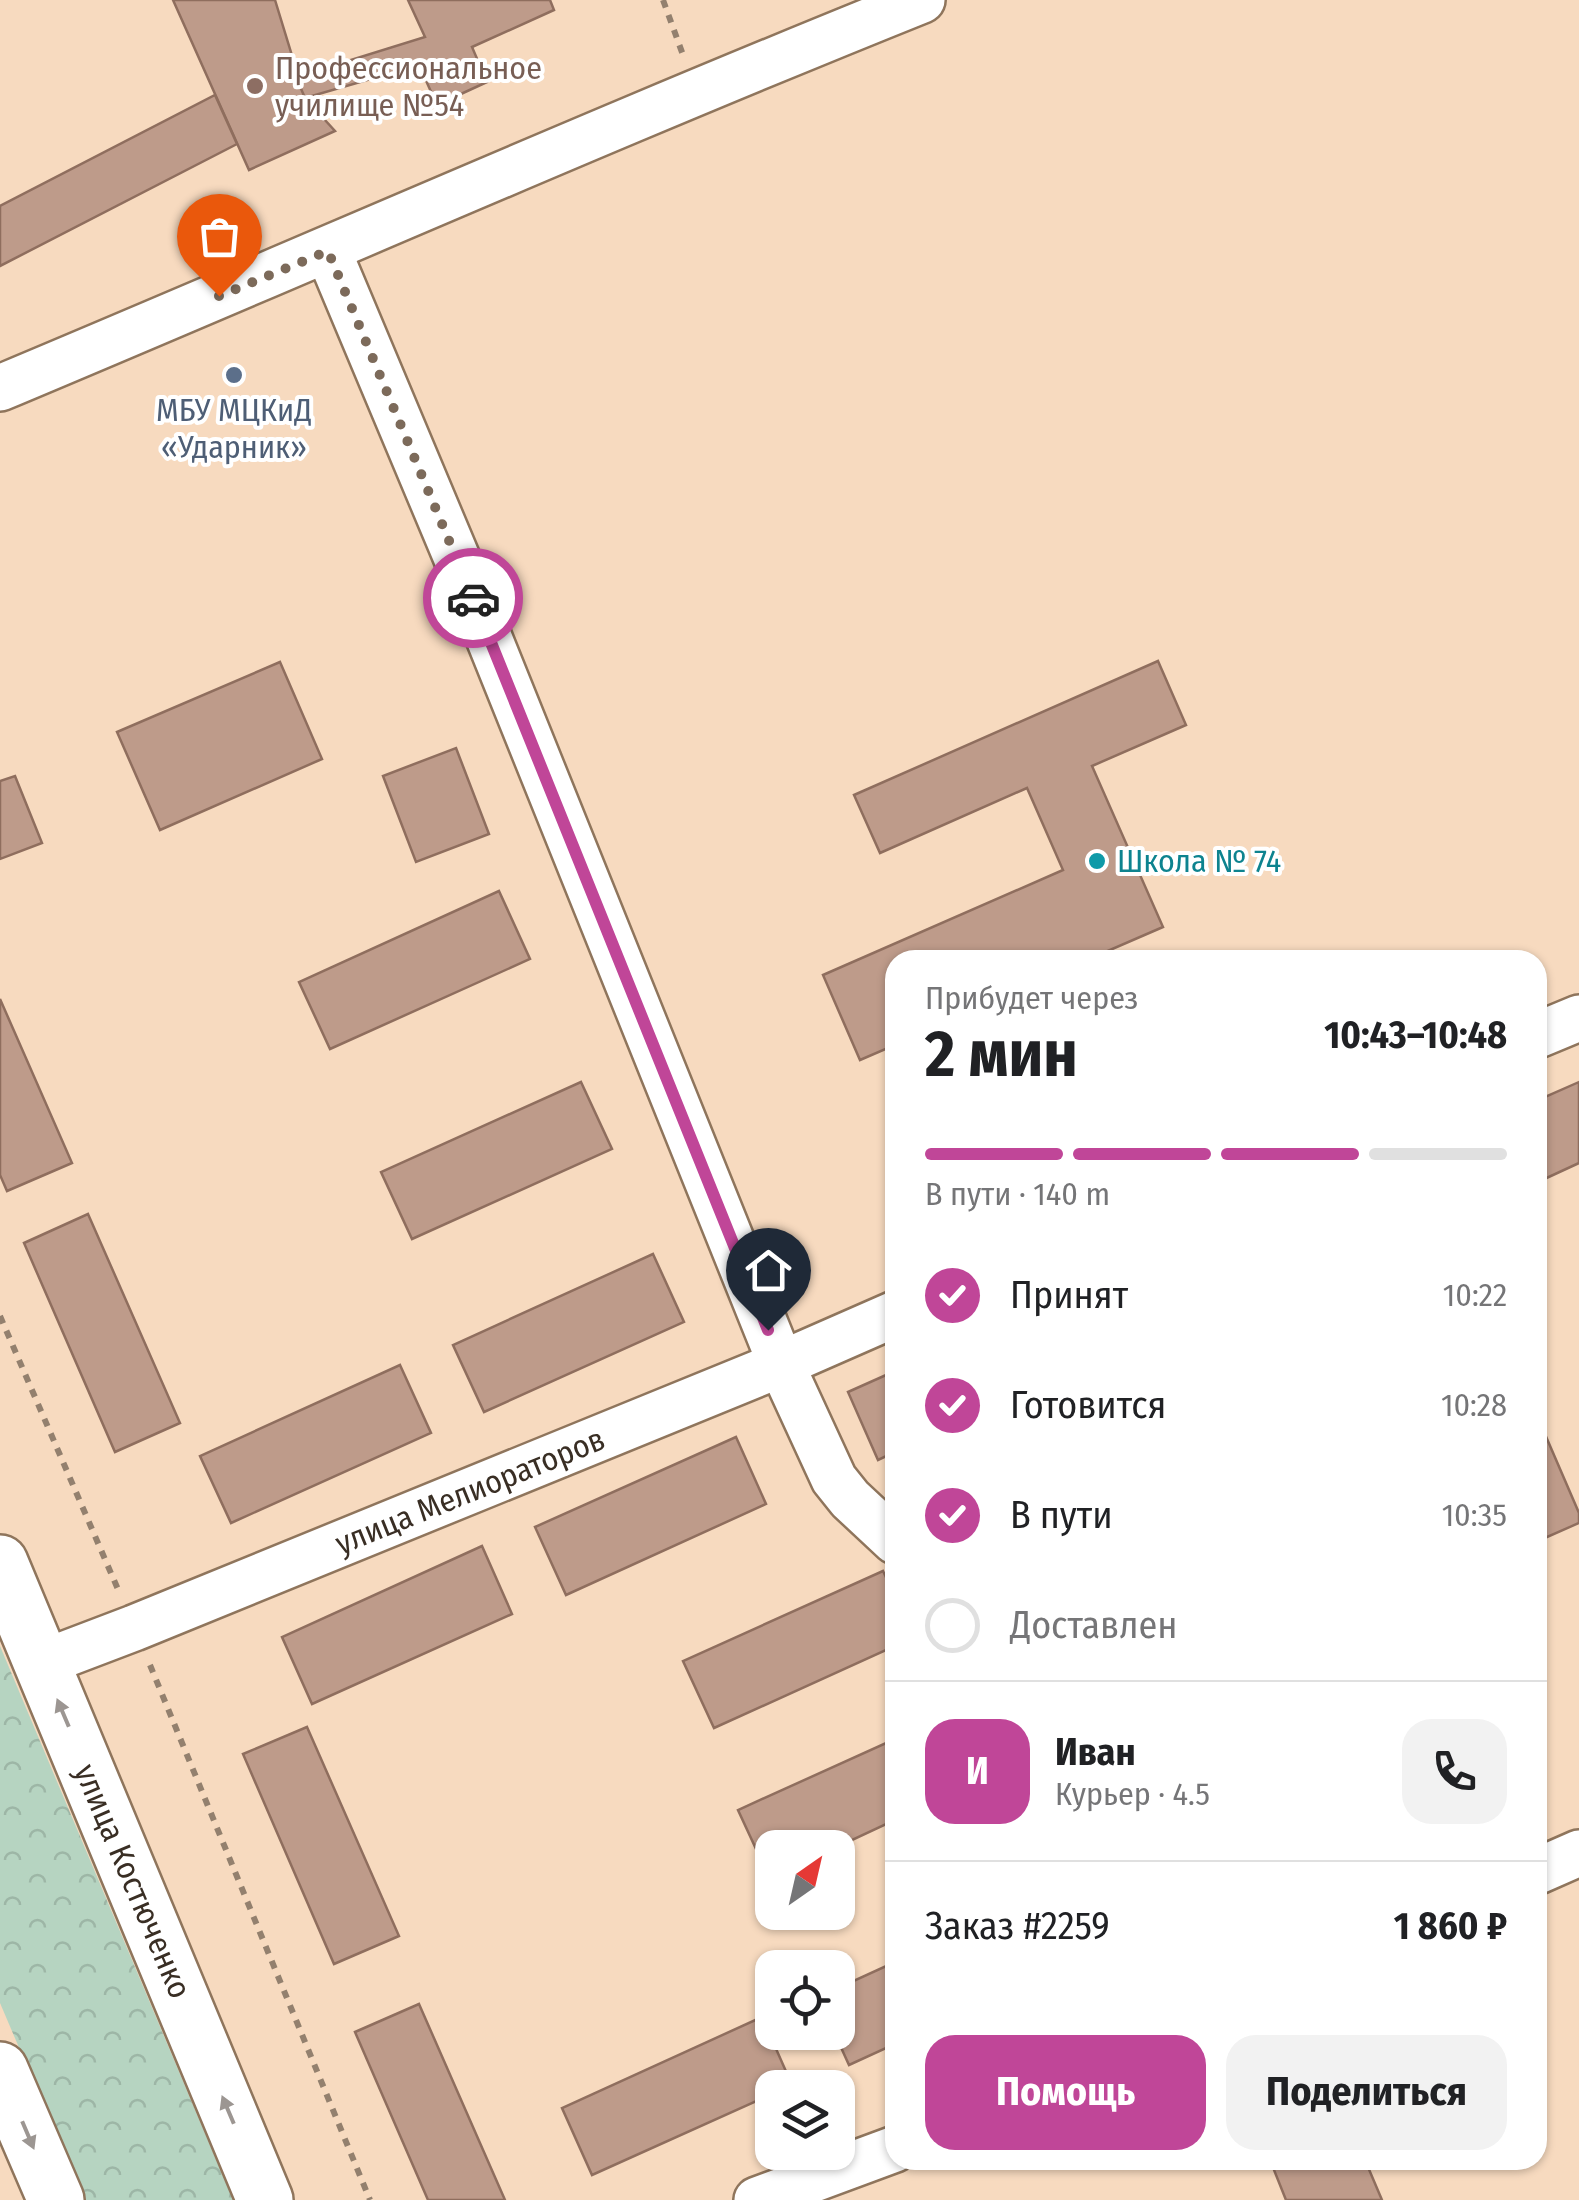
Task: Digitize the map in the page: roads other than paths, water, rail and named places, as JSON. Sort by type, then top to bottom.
[{"type":"street","points":[[0,388],[696,91],[922,0]]},
{"type":"street","points":[[328,251],[456,556],[782,1364],[834,1478],[885,1532]]},
{"type":"street","points":[[1547,1031],[1579,1018]]},
{"type":"street","name":"улица Мелиораторов","points":[[42,1663],[782,1364],[885,1318]]},
{"type":"street","name":"улица Костюченко","points":[[0,1563],[265,2200]]},
{"type":"street","points":[[1547,1867],[1579,1853]]},
{"type":"street","points":[[0,2070],[56,2200]]},
{"type":"street","points":[[757,2200],[885,2153]]},
{"type":"place","name":"Профессиональное училище №54","points":[[255,86]]},
{"type":"place","name":"МБУ МЦКиД «Ударник»","points":[[234,375]]},
{"type":"place","name":"Школа № 74","points":[[1097,861]]}]
